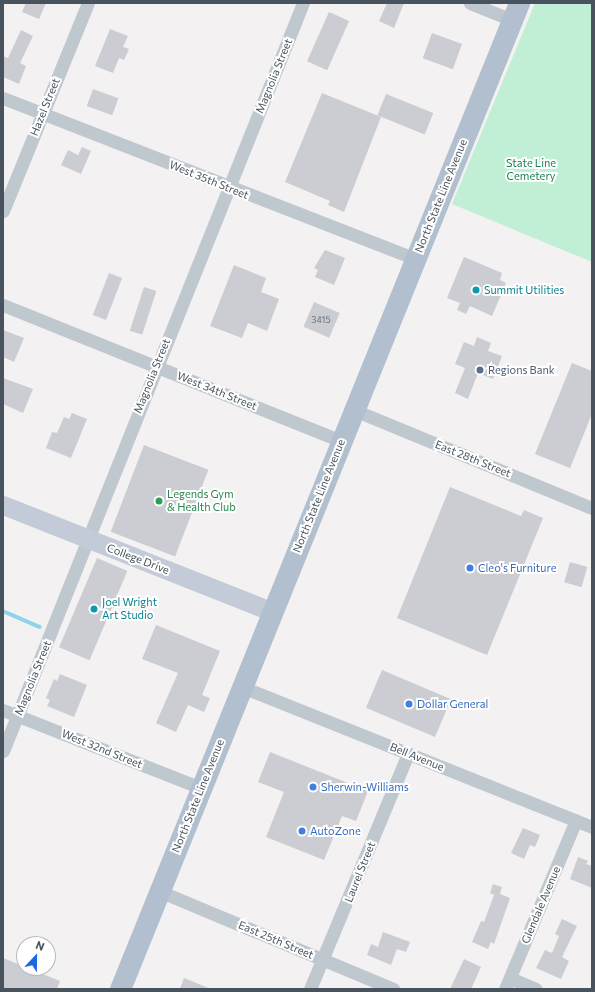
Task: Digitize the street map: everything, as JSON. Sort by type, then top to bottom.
[{"type":"main road","name":"North State Line Avenue","points":[[120,989],[516,12]]},
{"type":"street","name":"Hazel Street","points":[[3,211],[88,3]]},
{"type":"street","name":"Magnolia Street","points":[[3,751],[156,366],[303,3]]},
{"type":"street","points":[[470,3],[516,12]]},
{"type":"street","name":"West 35th Street","points":[[3,98],[229,188],[415,259]]},
{"type":"street","name":"West 34th Street","points":[[3,305],[342,441]]},
{"type":"street","name":"East 28th Street","points":[[354,410],[592,508]]},
{"type":"street","name":"College Drive","points":[[3,505],[273,612]]},
{"type":"street","name":"Bell Avenue","points":[[242,687],[592,827]]},
{"type":"street","name":"West 32nd Street","points":[[3,710],[201,788]]},
{"type":"street","name":"Laurel Street","points":[[310,989],[408,754]]},
{"type":"street","name":"Glendale Avenue","points":[[508,983],[576,820]]},
{"type":"street","name":"East 25th Street","points":[[160,891],[393,989]]},
{"type":"street","points":[[508,983],[536,989]]},
{"type":"green space","name":"State Line Cemetery","points":[[535,3],[592,3],[592,262],[452,204]]},
{"type":"building","points":[[26,3],[46,3],[39,19],[22,12]]},
{"type":"building","points":[[387,3],[404,3],[394,28],[379,21]]},
{"type":"building","points":[[329,12],[349,21],[327,70],[307,61]]},
{"type":"building","points":[[110,29],[128,36],[123,47],[129,49],[124,60],[119,58],[113,73],[95,66]]},
{"type":"building","points":[[21,30],[33,36],[20,63],[26,66],[19,84],[3,77],[3,56],[8,58]]},
{"type":"building","points":[[432,33],[462,44],[453,69],[423,58]]},
{"type":"building","points":[[93,89],[118,98],[112,115],[87,106]]},
{"type":"building","points":[[322,93],[381,117],[344,212],[328,205],[330,201],[285,182]]},
{"type":"building","points":[[386,94],[433,113],[425,134],[377,115]]},
{"type":"building","points":[[82,147],[91,151],[81,174],[61,165],[68,150],[78,155]]},
{"type":"building","points":[[325,250],[345,258],[334,285],[315,277],[318,270],[314,268]]},
{"type":"building","name":"Summit Utilities","points":[[464,257],[502,273],[500,280],[506,283],[492,316],[470,306],[466,314],[457,310],[460,303],[447,298]]},
{"type":"building","points":[[234,265],[266,278],[261,292],[279,299],[267,331],[248,323],[242,338],[210,326]]},
{"type":"building","points":[[109,273],[122,278],[106,320],[93,315]]},
{"type":"building","points":[[144,287],[156,291],[142,335],[130,331]]},
{"type":"building","points":[[314,302],[340,313],[329,338],[303,327]]},
{"type":"building","points":[[3,330],[24,338],[14,362],[3,357]]},
{"type":"building","name":"Regions Bank","points":[[477,337],[491,343],[488,351],[502,356],[493,379],[478,373],[468,399],[455,393],[465,368],[455,364],[464,342],[474,346]]},
{"type":"building","points":[[572,363],[592,371],[592,414],[570,468],[535,454]]},
{"type":"building","points":[[3,378],[33,389],[23,413],[3,404]]},
{"type":"building","points":[[72,413],[87,419],[71,458],[46,448],[52,432],[57,433],[64,417],[69,419]]},
{"type":"building","name":"Legends Gym & Health Club","points":[[144,445],[208,470],[175,557],[111,532]]},
{"type":"building","name":"Cleo's Furniture","points":[[450,487],[521,516],[524,510],[543,518],[487,655],[397,618]]},
{"type":"building","name":"Joel Wright Art Studio","points":[[97,558],[127,571],[89,660],[59,647]]},
{"type":"building","points":[[570,562],[587,567],[582,587],[564,582]]},
{"type":"building","points":[[156,625],[220,651],[202,695],[210,698],[204,712],[188,705],[176,732],[156,723],[178,673],[142,659]]},
{"type":"building","name":"Dollar General","points":[[382,670],[451,699],[435,737],[366,708]]},
{"type":"building","points":[[60,674],[87,685],[74,717],[47,706],[50,700],[46,698],[54,679],[57,681]]},
{"type":"building","points":[[270,752],[368,791],[356,821],[342,816],[324,860],[266,837],[284,792],[258,782]]},
{"type":"building","points":[[523,828],[540,835],[535,847],[530,845],[524,859],[511,853]]},
{"type":"building","points":[[578,857],[588,861],[586,864],[592,866],[592,888],[570,879]]},
{"type":"building","points":[[493,884],[502,887],[500,894],[510,898],[494,944],[491,942],[488,949],[472,942],[481,921],[484,922],[494,895],[490,893]]},
{"type":"building","points":[[562,919],[577,926],[562,957],[569,961],[561,979],[536,968],[545,950],[552,953],[559,936],[555,934]]},
{"type":"building","points":[[383,932],[410,942],[406,952],[397,949],[391,965],[367,955],[371,944],[378,947]]},
{"type":"building","points":[[3,958],[16,963],[16,976],[48,976],[60,981],[57,989],[3,989]]},
{"type":"building","points":[[464,959],[481,967],[471,989],[450,989]]},
{"type":"building","points":[[184,978],[211,989],[180,989]]},
{"type":"waterway","points":[[3,611],[40,627]]},
{"type":"place","name":"Summit Utilities","points":[[476,290]]},
{"type":"place","name":"Regions Bank","points":[[480,370]]},
{"type":"place","name":"Legends Gym & Health Club","points":[[159,501]]},
{"type":"place","name":"Cleo's Furniture","points":[[470,568]]},
{"type":"place","name":"Joel Wright Art Studio","points":[[94,609]]},
{"type":"place","name":"Dollar General","points":[[409,704]]},
{"type":"place","name":"Sherwin-Williams","points":[[313,787]]},
{"type":"place","name":"AutoZone","points":[[302,831]]}]
